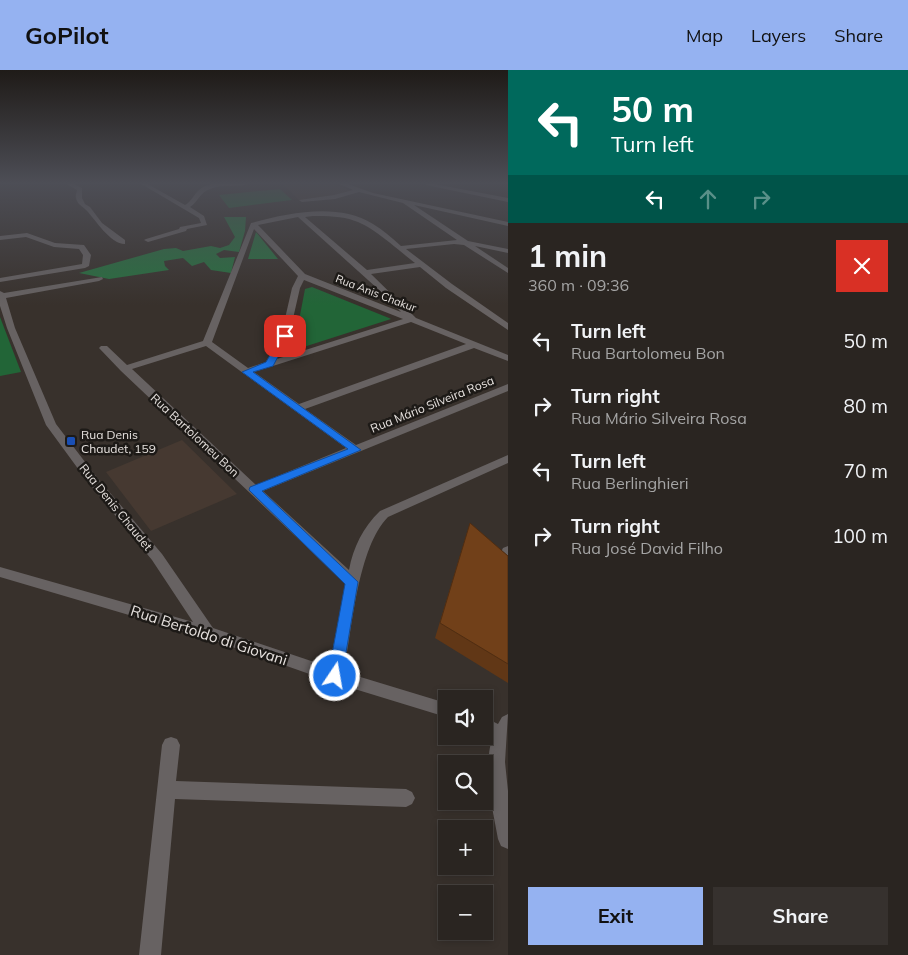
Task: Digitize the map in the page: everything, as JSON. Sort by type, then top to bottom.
[{"type":"street","points":[[99,223],[122,242]]},
{"type":"street","points":[[148,240],[184,230],[182,228],[204,223]]},
{"type":"street","points":[[124,369],[207,343],[216,325],[253,224],[257,223]]},
{"type":"street","points":[[246,372],[412,319],[365,273],[308,223]]},
{"type":"street","points":[[367,223],[419,264],[508,327]]},
{"type":"street","points":[[436,223],[508,271]]},
{"type":"street","name":"Rua Anis Chakur","points":[[253,224],[302,276],[508,358]]},
{"type":"street","points":[[0,238],[27,235],[54,245],[81,246],[87,255],[85,266],[0,280]]},
{"type":"street","points":[[398,248],[446,242],[465,242],[508,251]]},
{"type":"street","points":[[365,273],[419,264]]},
{"type":"street","points":[[270,364],[285,336],[296,288],[302,276]]},
{"type":"street","points":[[0,295],[99,279]]},
{"type":"street","name":"Rua Denis Chaudet","points":[[0,295],[3,316],[52,425],[91,478],[157,557],[208,632]]},
{"type":"street","points":[[207,343],[356,450]]},
{"type":"street","points":[[297,408],[475,344]]},
{"type":"street","name":"Rua Bartolomeu Bon","points":[[104,348],[124,369],[352,582]]},
{"type":"street","name":"Rua Mário Silveira Rosa","points":[[254,490],[508,387]]},
{"type":"street","points":[[335,676],[357,562],[369,531],[376,521],[384,514],[508,459]]},
{"type":"street","name":"Rua Bertoldo di Giovani","points":[[0,572],[208,632],[335,676],[438,708]]},
{"type":"street","points":[[504,728],[497,762],[508,839]]},
{"type":"street","points":[[150,955],[171,745]]},
{"type":"street","points":[[167,790],[406,798]]},
{"type":"shaded area","points":[[182,440],[237,494],[151,531],[106,472]]},
{"type":"green space","points":[[227,223],[246,223],[239,252],[224,250],[216,254],[220,258],[235,257],[231,273],[211,270],[204,262],[192,266],[183,258],[164,261],[165,266],[169,270],[109,279],[79,273],[164,249],[176,248],[183,251],[211,246],[220,248],[229,245],[235,237]]},
{"type":"green space","points":[[256,232],[278,259],[248,259]]},
{"type":"green space","points":[[312,287],[391,319],[288,352],[296,336],[305,289]]},
{"type":"green space","points":[[0,317],[21,372],[0,376]]},
{"type":"building","points":[[470,523],[508,556],[508,664],[440,623]]},
{"type":"place","name":"Rua Denis Chaudet, 159","points":[[71,441]]},
{"type":"route","points":[[285,336],[270,364],[246,372],[356,450],[254,490],[352,582],[335,676]]}]
